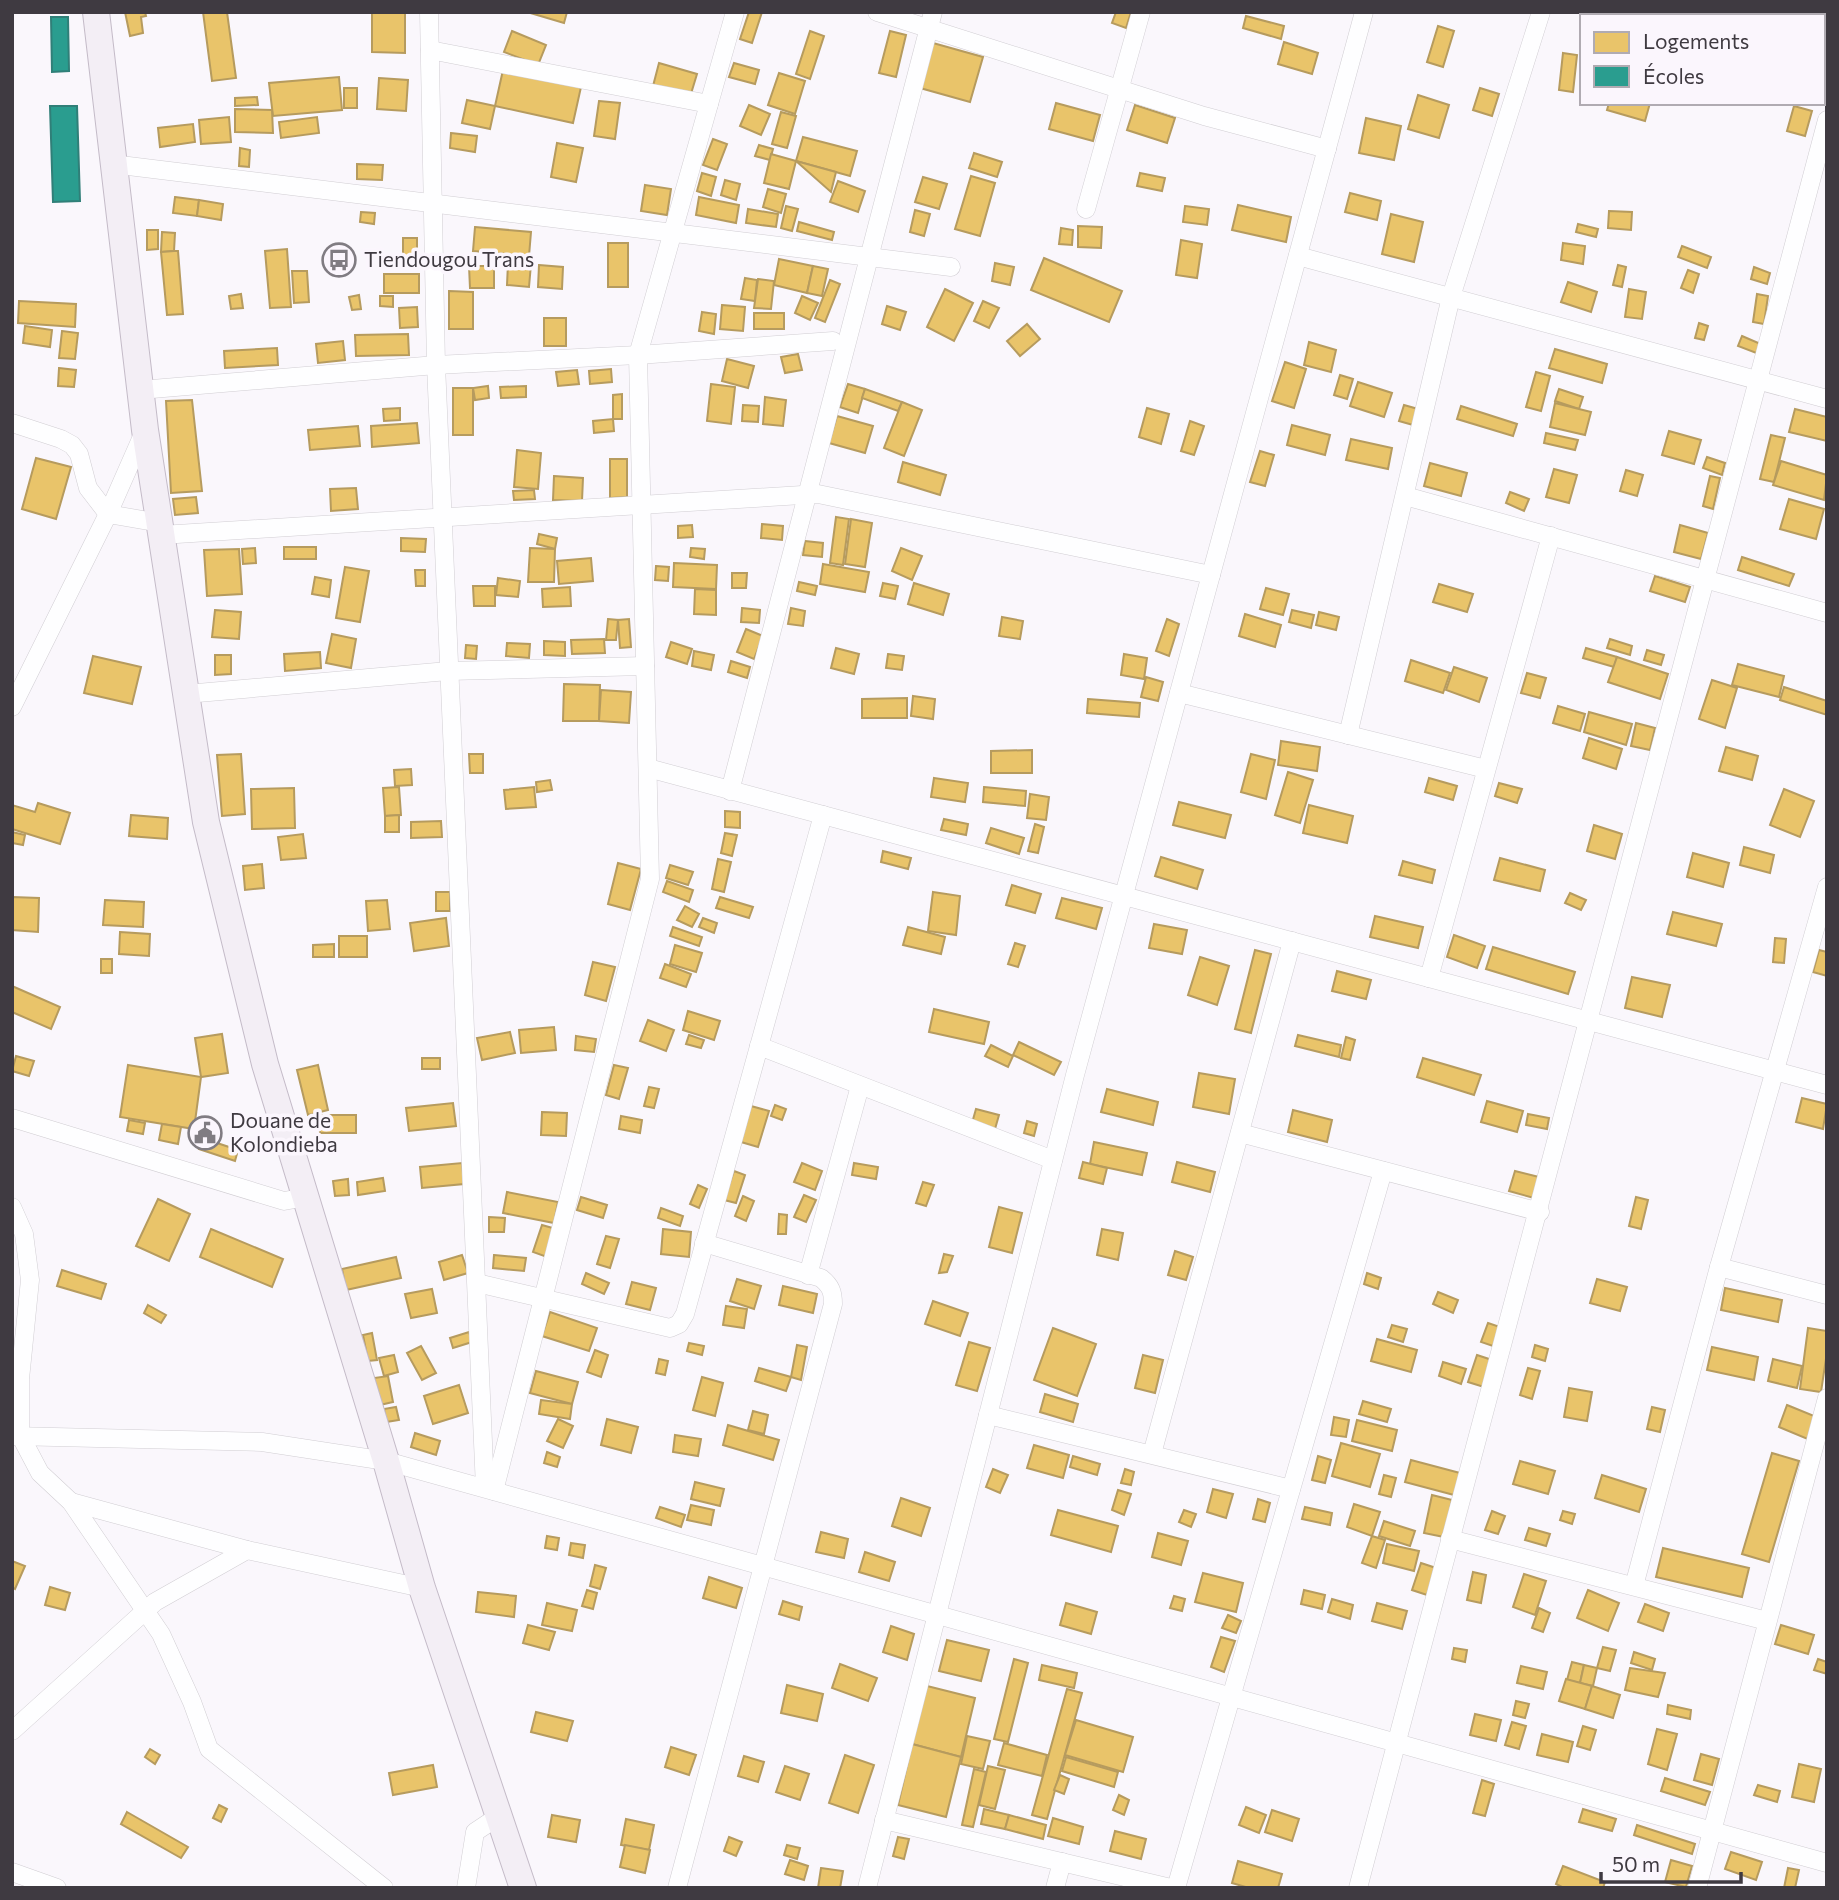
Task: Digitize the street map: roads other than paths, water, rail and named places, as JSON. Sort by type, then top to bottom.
[{"type":"main road","points":[[96,12],[145,430],[206,822],[265,1064],[422,1588],[523,1888]]},
{"type":"street","points":[[429,12],[436,365],[448,671],[489,1489]]},
{"type":"street","points":[[489,1489],[543,1298],[650,879],[638,355],[735,12]]},
{"type":"street","points":[[877,12],[931,21],[1119,89],[1204,116],[1327,149]]},
{"type":"street","points":[[1086,209],[1141,12]]},
{"type":"street","points":[[867,1888],[1053,1160],[1364,12]]},
{"type":"street","points":[[1348,735],[1451,297],[1541,12]]},
{"type":"street","points":[[730,791],[931,21]]},
{"type":"street","points":[[430,50],[709,104]]},
{"type":"street","points":[[1358,1888],[1827,120]]},
{"type":"street","points":[[112,164],[951,267]]},
{"type":"street","points":[[1298,256],[1827,399]]},
{"type":"street","points":[[140,390],[436,365],[638,355],[833,341]]},
{"type":"street","points":[[12,423],[72,445],[79,454],[88,488],[108,514],[160,529],[444,518],[818,494],[1211,575]]},
{"type":"street","points":[[12,707],[108,514],[145,430]]},
{"type":"street","points":[[1405,496],[1827,613]]},
{"type":"street","points":[[1429,978],[1551,536]]},
{"type":"street","points":[[186,694],[448,671],[645,666]]},
{"type":"street","points":[[1179,693],[1486,769]]},
{"type":"street","points":[[648,768],[1827,1085]]},
{"type":"street","points":[[477,1283],[670,1328],[679,1324],[685,1314],[823,816]]},
{"type":"street","points":[[1634,1586],[1719,1267],[1827,887]]},
{"type":"street","points":[[1152,1454],[1292,941]]},
{"type":"street","points":[[759,1046],[1053,1160]]},
{"type":"street","points":[[808,1275],[860,1086]]},
{"type":"street","points":[[12,1118],[284,1201],[306,1197]]},
{"type":"street","points":[[1240,1133],[1538,1212]]},
{"type":"street","points":[[884,1820],[1174,1888],[1232,1697],[1383,1171]]},
{"type":"street","points":[[12,1207],[24,1234],[30,1280],[16,1435],[40,1473],[71,1502],[161,1634],[192,1702],[209,1749],[384,1888]]},
{"type":"street","points":[[677,1888],[833,1304],[830,1285],[821,1278],[704,1243]]},
{"type":"street","points":[[1719,1267],[1827,1295]]},
{"type":"street","points":[[1697,1888],[1827,1398]]},
{"type":"street","points":[[988,1415],[1291,1489]]},
{"type":"street","points":[[16,1435],[262,1442],[386,1461],[1827,1863]]},
{"type":"street","points":[[71,1502],[247,1550],[422,1588]]},
{"type":"street","points":[[1450,1539],[1767,1621]]},
{"type":"street","points":[[12,1731],[155,1602],[247,1550]]},
{"type":"street","points":[[466,1888],[475,1832],[499,1816]]},
{"type":"street","points":[[1055,1888],[1062,1862]]},
{"type":"street","points":[[12,1872],[57,1888]]},
{"type":"place","name":"Tiendougou Trans","points":[[339,260]]},
{"type":"place","name":"Douane de Kolondieba","points":[[205,1133]]}]
